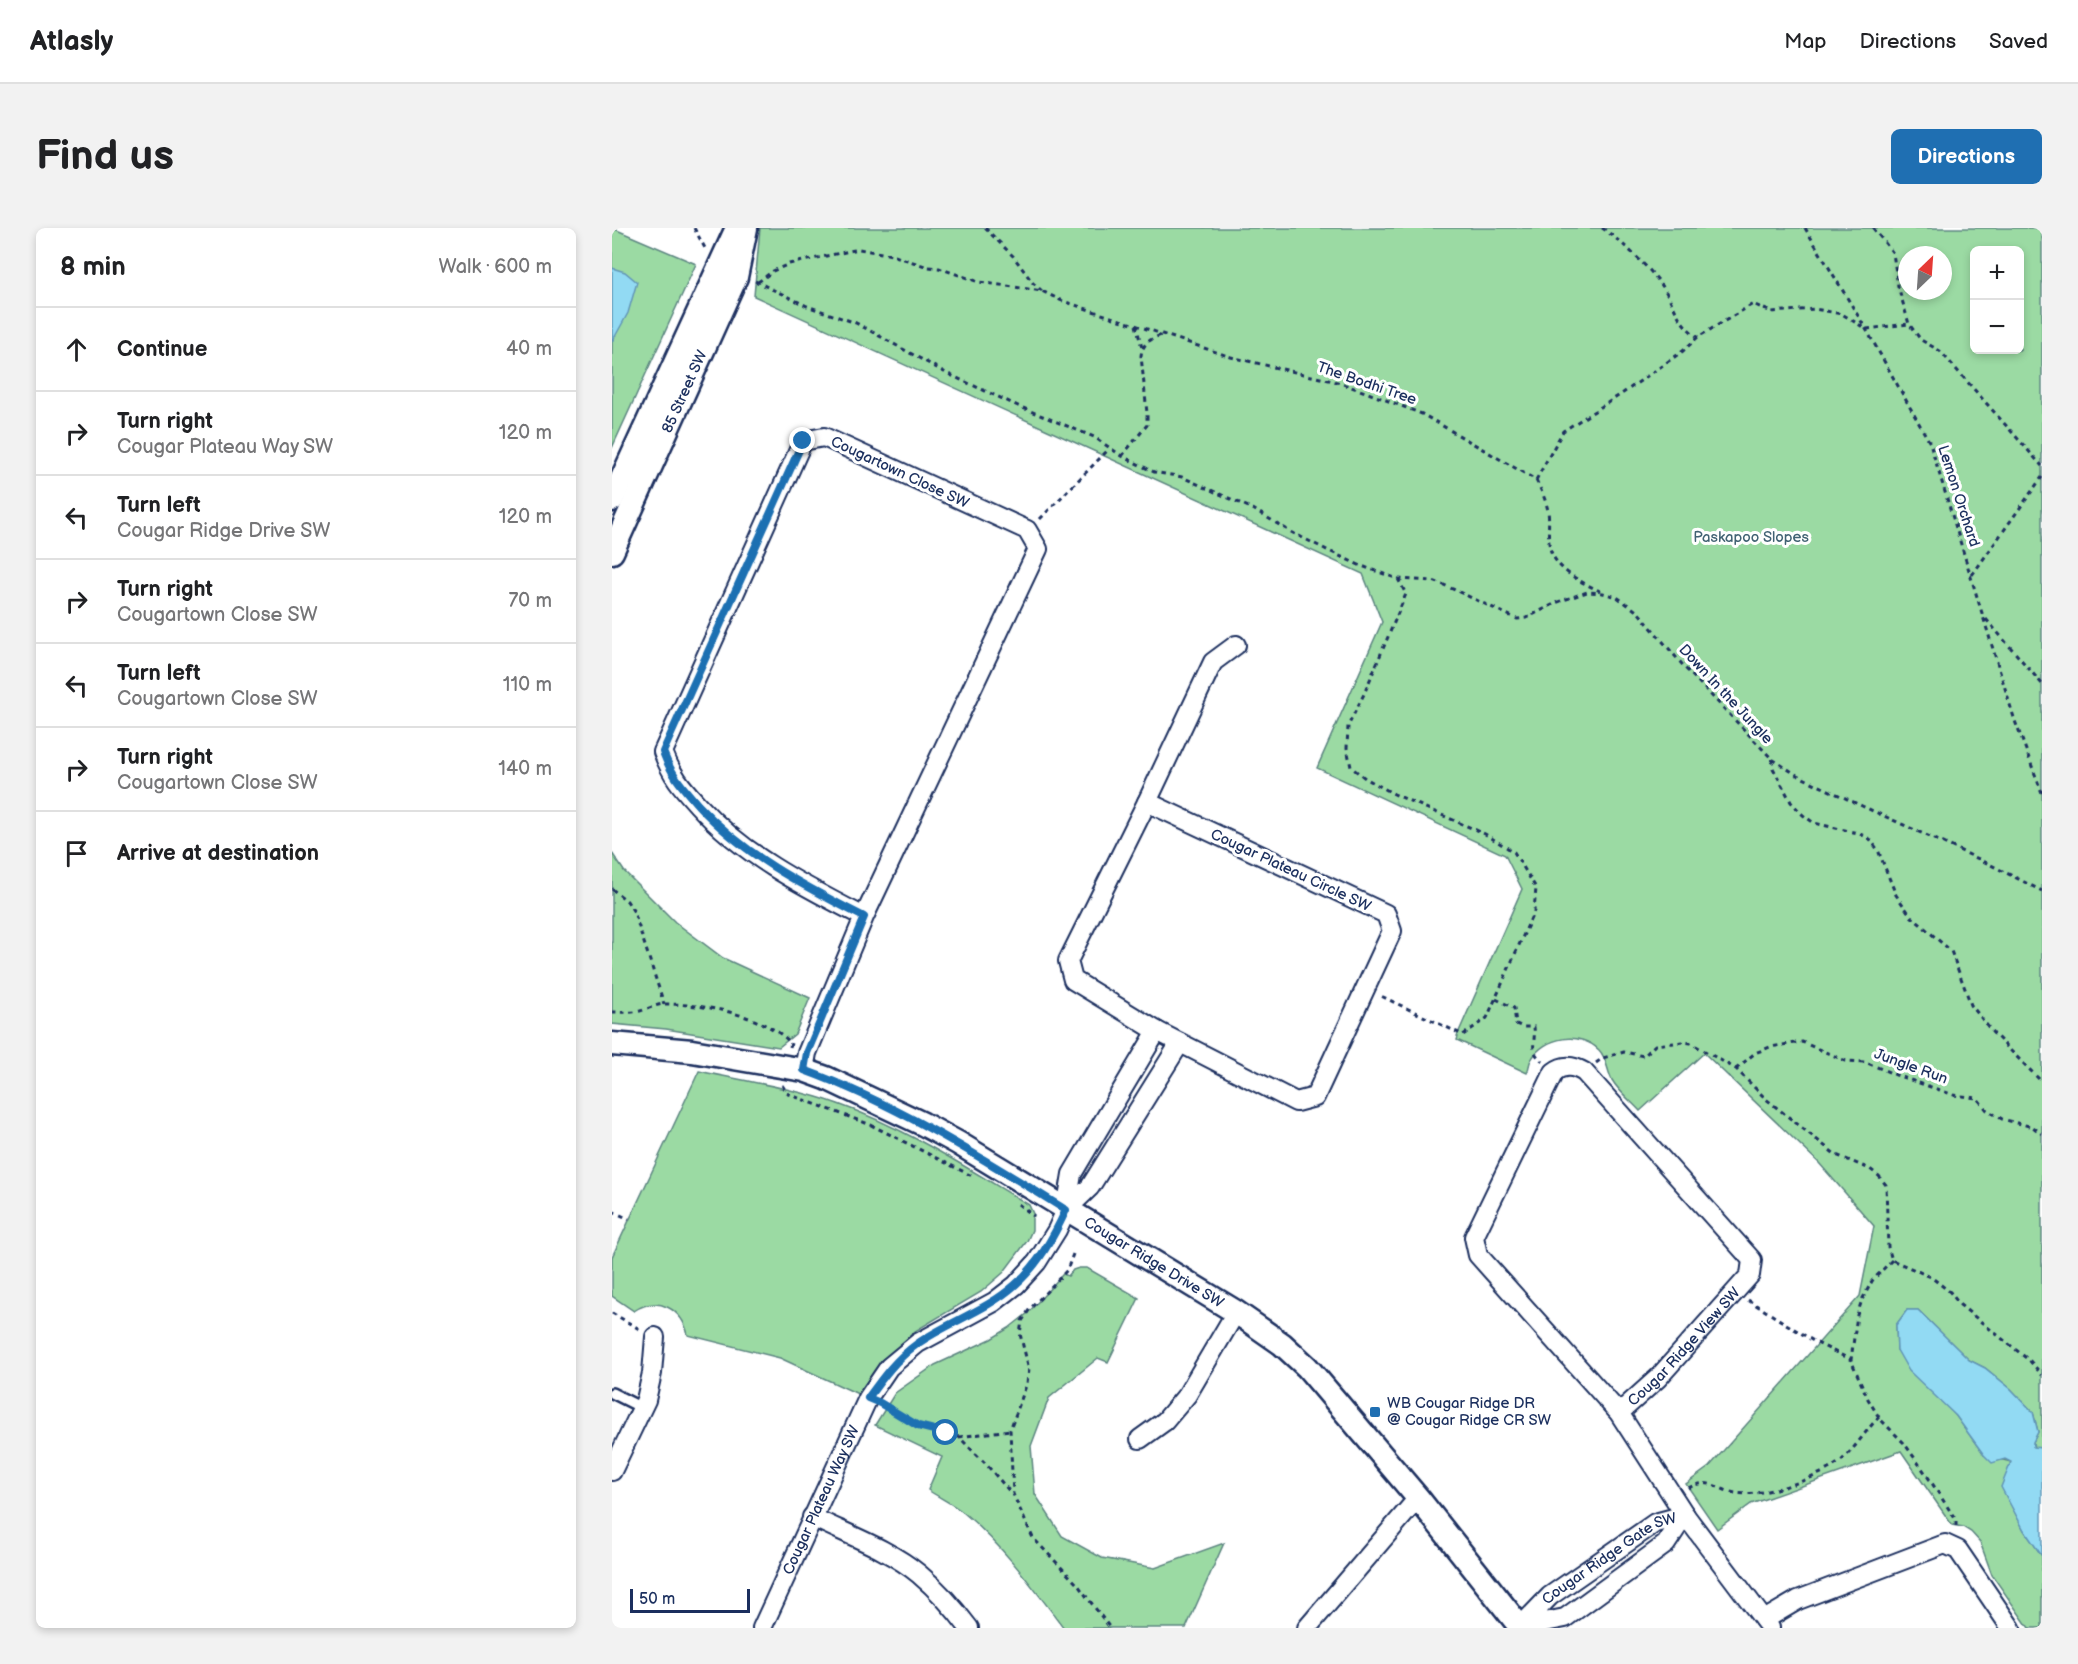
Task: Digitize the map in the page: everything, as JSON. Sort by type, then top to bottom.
[{"type":"street","name":"85 Street SW","points":[[612,500],[716,269],[737,228]]},
{"type":"street","name":"85 Street SW","points":[[612,552],[736,277],[746,228]]},
{"type":"street","name":"Cougartown Close SW","points":[[864,917],[780,873],[741,845],[709,817],[686,791],[671,772],[663,752],[803,441],[824,437],[1027,530]]},
{"type":"street","points":[[804,1070],[807,1053],[864,917],[1038,549],[1027,530]]},
{"type":"street","points":[[1147,802],[1213,662],[1236,645]]},
{"type":"street","name":"Cougar Plateau Circle SW","points":[[1147,802],[1386,914],[1392,931],[1365,990],[1315,1097],[1296,1102],[1157,1031],[1073,980],[1068,962],[1147,802]]},
{"type":"street","points":[[1066,1210],[1072,1174],[1157,1031]]},
{"type":"street","points":[[1066,1210],[1090,1187],[1180,1043]]},
{"type":"street","name":"Cougar Ridge Drive SW","points":[[612,1044],[692,1051],[804,1070],[826,1078],[958,1143],[1236,1312],[1282,1344],[1307,1367],[1418,1498],[1521,1628]]},
{"type":"street","name":"Cougar Ridge View SW","points":[[1570,1066],[1584,1072],[1752,1260],[1750,1275],[1658,1378],[1619,1413],[1478,1255],[1474,1237],[1554,1072],[1562,1067],[1570,1066]]},
{"type":"street","name":"Cougar Plateau Way SW","points":[[762,1628],[868,1398],[889,1367],[918,1343],[994,1302],[1016,1285],[1037,1262],[1057,1230],[1066,1210]]},
{"type":"street","points":[[1140,1439],[1164,1421],[1187,1395],[1236,1312]]},
{"type":"street","points":[[612,1471],[642,1408],[652,1373],[655,1337]]},
{"type":"street","points":[[1619,1413],[1685,1515],[1767,1624],[1798,1600],[1945,1544],[1958,1550],[2011,1628]]},
{"type":"street","points":[[1307,1628],[1418,1498]]},
{"type":"street","name":"Cougar Ridge Gate SW","points":[[1521,1628],[1565,1618],[1666,1544],[1685,1515]]},
{"type":"street","name":"Cougar Ridge Gate SW","points":[[1521,1628],[1550,1596],[1655,1523],[1685,1515]]},
{"type":"street","points":[[812,1517],[879,1549],[917,1572],[944,1596],[969,1628]]},
{"type":"lane","points":[[612,1394],[642,1408]]},
{"type":"path","points":[[985,228],[1013,256],[1033,283],[1042,291]]},
{"type":"path","points":[[1602,228],[1617,238],[1662,285],[1684,327],[1698,337]]},
{"type":"path","name":"Lemon Orchard","points":[[1805,228],[1866,329],[1930,443],[2015,721],[2042,793]]},
{"type":"path","points":[[1873,228],[1893,253],[1898,286],[1910,324],[1921,340],[1940,351],[2042,466]]},
{"type":"path","name":"The Bodhi Tree","points":[[758,282],[773,271],[789,264],[859,249],[892,255],[979,282],[1042,291],[1060,300],[1231,357],[1337,382],[1389,401],[1422,414],[1536,480]]},
{"type":"path","points":[[736,277],[758,282],[807,306],[856,323],[946,373],[1094,437],[1122,456],[1154,472],[1182,477],[1253,509],[1291,532],[1359,565],[1398,579],[1433,581],[1517,619],[1526,618],[1587,592],[1604,593]]},
{"type":"path","points":[[1536,480],[1563,431],[1658,369],[1698,337],[1754,304],[1771,312],[1815,309],[1842,314],[1866,329],[1910,324]]},
{"type":"path","points":[[1122,456],[1147,425],[1142,348],[1136,325]]},
{"type":"path","points":[[1142,348],[1154,337],[1163,335]]},
{"type":"path","points":[[1027,530],[1109,448]]},
{"type":"path","points":[[1972,575],[2042,477]]},
{"type":"path","name":"Down In the Jungle","points":[[1536,480],[1548,511],[1551,553],[1563,569],[1582,582],[1617,597],[1638,612],[1686,669],[1772,759],[1797,775],[1983,861],[2042,891]]},
{"type":"path","points":[[1365,990],[1463,1035],[1487,1018],[1534,911],[1536,888],[1514,852],[1485,834],[1394,794],[1365,778],[1351,767],[1347,748],[1348,726],[1406,594],[1398,579]]},
{"type":"path","points":[[1985,618],[2042,684]]},
{"type":"path","points":[[1772,759],[1773,768],[1791,802],[1803,815],[1814,823],[1858,833],[1870,839],[1878,850],[1896,895],[1911,916],[1951,951],[1971,1005],[1993,1033],[2042,1082]]},
{"type":"path","points":[[612,889],[627,902],[634,912],[664,1004]]},
{"type":"path","points":[[1496,999],[1514,1008],[1516,1024],[1523,1027],[1534,1027],[1534,1054],[1554,1072]]},
{"type":"path","points":[[612,1012],[636,1012],[664,1004],[708,1007],[764,1024],[784,1035],[791,1043]]},
{"type":"path","points":[[1603,1058],[1624,1052],[1644,1056],[1655,1045],[1682,1042],[1691,1043],[1736,1069],[1766,1099],[1836,1155],[1870,1169],[1879,1176],[1886,1185],[1888,1247],[1892,1260],[1931,1277],[1950,1292],[1960,1305],[2030,1361],[2042,1375]]},
{"type":"path","name":"Jungle Run","points":[[1736,1069],[1755,1053],[1770,1047],[1802,1042],[1846,1061],[1865,1062],[1954,1095],[1977,1098],[1987,1110],[2002,1119],[2033,1127],[2042,1134]]},
{"type":"path","points":[[775,1082],[782,1084],[788,1094],[871,1125],[978,1179]]},
{"type":"path","points":[[1016,1202],[1035,1216]]},
{"type":"path","points":[[612,1211],[629,1219]]},
{"type":"path","points":[[1013,1494],[1010,1430],[1027,1383],[1029,1370],[1020,1334],[1022,1321],[1029,1310],[1067,1270],[1073,1254]]},
{"type":"path","points":[[1892,1260],[1872,1281],[1862,1300],[1857,1315],[1851,1360],[1868,1399],[1879,1417],[1904,1443],[1956,1520],[1958,1550]]},
{"type":"path","points":[[1739,1286],[1745,1299],[1815,1342],[1851,1360]]},
{"type":"path","points":[[612,1313],[624,1322],[655,1337]]},
{"type":"path","points":[[868,1398],[918,1426],[959,1437],[1010,1430]]},
{"type":"path","points":[[1674,1497],[1698,1483],[1710,1483],[1736,1493],[1746,1493],[1774,1489],[1803,1481],[1843,1460],[1879,1417]]},
{"type":"path","points":[[959,1437],[1013,1494],[1033,1539],[1078,1585],[1110,1628]]},
{"type":"green space","points":[[612,228],[696,264],[612,448]]},
{"type":"green space","name":"Paskapoo Slopes","points":[[760,228],[2042,228],[2042,1448],[2034,1448],[2033,1442],[2038,1432],[2033,1412],[2011,1389],[1985,1368],[1969,1360],[1918,1310],[1907,1310],[1896,1325],[1897,1350],[1956,1416],[1984,1455],[2011,1462],[2002,1487],[2024,1530],[2042,1556],[2042,1628],[2029,1628],[1992,1575],[1980,1542],[1963,1527],[1952,1525],[1901,1451],[1751,1504],[1717,1529],[1686,1484],[1709,1467],[1860,1296],[1874,1226],[1819,1163],[1704,1053],[1640,1111],[1615,1084],[1602,1053],[1583,1040],[1573,1038],[1553,1041],[1537,1052],[1531,1060],[1527,1073],[1457,1040],[1522,889],[1505,855],[1317,768],[1382,622],[1363,574],[754,296]]},
{"type":"green space","points":[[612,853],[624,871],[675,922],[723,958],[810,998],[795,1034],[779,1047],[666,1029],[612,1024]]},
{"type":"green space","points":[[699,1071],[821,1098],[863,1114],[912,1137],[1029,1205],[1034,1216],[1032,1217],[1032,1230],[1027,1241],[1003,1273],[981,1292],[915,1331],[878,1366],[858,1394],[780,1358],[688,1335],[680,1318],[668,1307],[652,1304],[634,1311],[612,1296],[612,1257]]},
{"type":"green space","points":[[1087,1268],[1139,1298],[1108,1362],[1098,1358],[1049,1398],[1031,1446],[1035,1494],[1062,1536],[1102,1558],[1155,1568],[1224,1543],[1186,1628],[1064,1628],[992,1539],[964,1513],[928,1490],[942,1457],[875,1425],[895,1393],[935,1365],[1009,1328],[1028,1313],[1063,1274],[1068,1276],[1073,1270]]},
{"type":"water","points":[[612,268],[625,272],[637,282],[628,313],[612,342]]},
{"type":"water","points":[[1907,1310],[1918,1310],[1969,1360],[1985,1368],[2011,1389],[2033,1412],[2038,1432],[2033,1447],[2042,1448],[2042,1556],[2024,1530],[2001,1487],[2011,1462],[2005,1459],[1992,1463],[1956,1416],[1909,1371],[1897,1350],[1896,1325]]},
{"type":"place","name":"WB Cougar Ridge DR @ Cougar Ridge CR SW","points":[[1375,1412]]},
{"type":"route","points":[[803,441],[663,752],[671,772],[686,791],[709,817],[741,845],[780,873],[864,917],[807,1053],[804,1070],[826,1078],[923,1124],[1066,1210],[1057,1230],[1037,1262],[1016,1285],[994,1302],[918,1343],[889,1367],[868,1398],[918,1426],[946,1433]]}]
